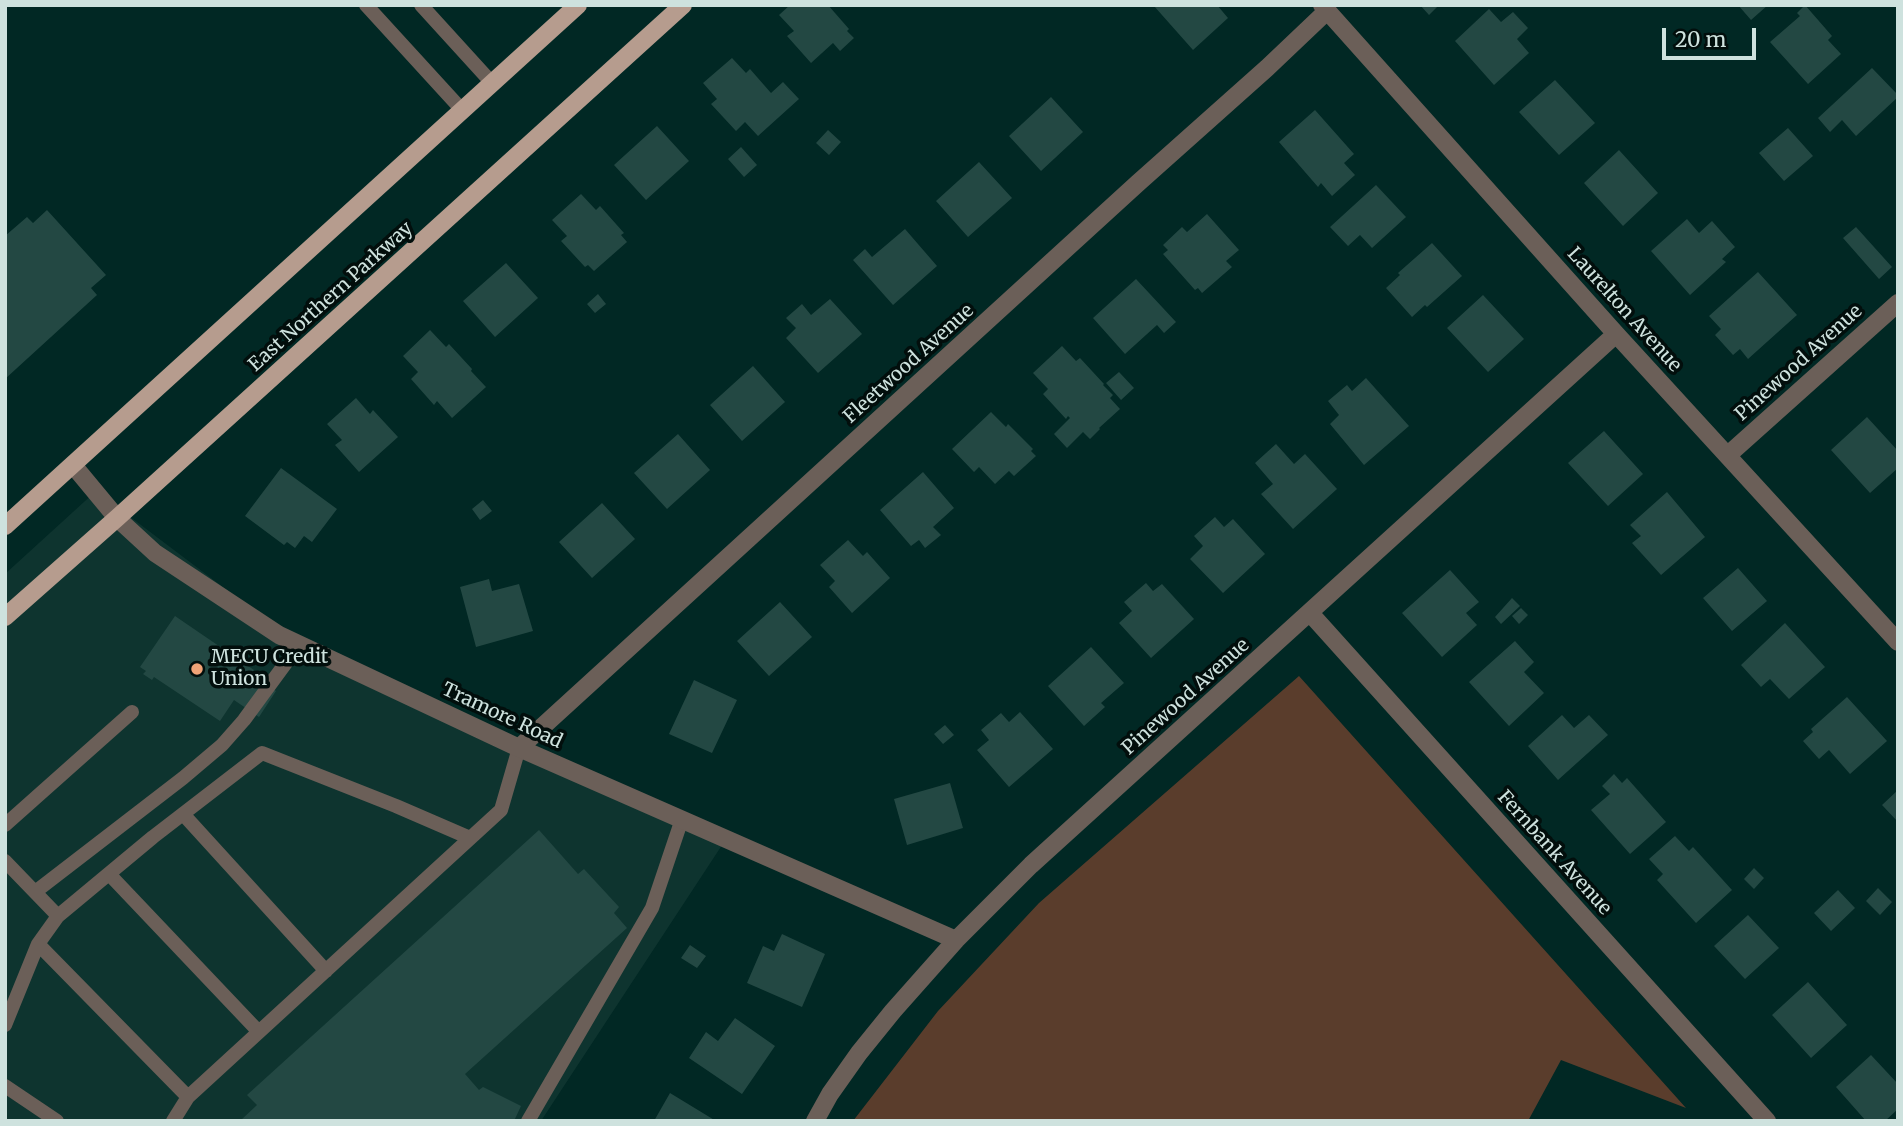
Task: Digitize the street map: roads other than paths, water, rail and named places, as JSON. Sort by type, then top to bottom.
[{"type":"main road","points":[[5,526],[578,5]]},
{"type":"main road","name":"East Northern Parkway","points":[[5,617],[683,5]]},
{"type":"street","name":"Laurelton Avenue","points":[[1324,8],[1616,334],[1898,642]]},
{"type":"street","name":"Fleetwood Avenue","points":[[519,748],[1267,68],[1324,8]]},
{"type":"street","name":"Pinewood Avenue","points":[[1728,455],[1898,303]]},
{"type":"street","name":"Pinewood Avenue","points":[[816,1121],[830,1094],[892,1011],[956,940],[1031,865],[1616,334]]},
{"type":"street","name":"Tramore Road","points":[[73,465],[117,518],[155,553],[279,635],[519,748],[956,940]]},
{"type":"street","name":"Fernbank Avenue","points":[[1310,613],[1767,1121]]},
{"type":"lane","points":[[366,5],[462,110]]},
{"type":"lane","points":[[421,5],[492,83]]},
{"type":"lane","points":[[35,892],[222,745],[244,720],[299,645]]},
{"type":"lane","points":[[5,825],[132,712]]},
{"type":"lane","points":[[173,1121],[188,1097],[500,810],[519,748]]},
{"type":"lane","points":[[5,1025],[38,944],[58,916],[262,753],[470,838]]},
{"type":"lane","points":[[183,814],[326,971]]},
{"type":"lane","points":[[528,1121],[652,908],[682,819]]},
{"type":"lane","points":[[5,861],[58,916]]},
{"type":"lane","points":[[109,874],[259,1032]]},
{"type":"lane","points":[[38,944],[188,1097]]},
{"type":"lane","points":[[5,1086],[57,1121]]},
{"type":"place","name":"MECU Credit Union","points":[[197,669]]}]
